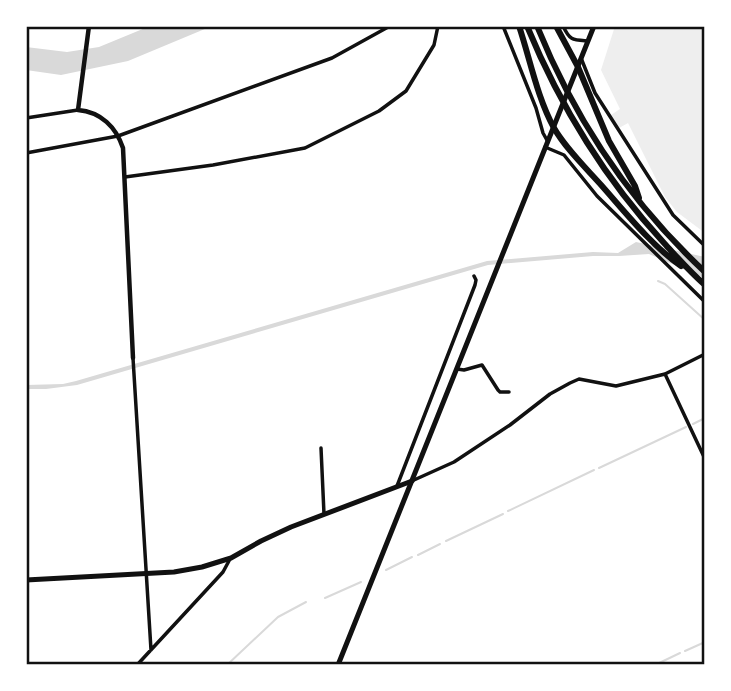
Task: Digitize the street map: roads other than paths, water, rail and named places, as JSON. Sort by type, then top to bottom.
[{"type":"highway","points":[[519,26],[554,126],[581,162],[648,231]]},
{"type":"highway","points":[[527,26],[571,118],[615,185],[672,260],[705,285]]},
{"type":"highway","points":[[537,26],[575,107],[603,153],[640,203],[705,272]]},
{"type":"highway","points":[[556,26],[578,67],[609,141],[635,186],[640,203]]},
{"type":"main road","points":[[338,665],[594,26]]},
{"type":"main road","points":[[26,580],[188,570],[231,558],[273,535],[412,481]]},
{"type":"street","points":[[30,27],[48,26]]},
{"type":"street","points":[[78,110],[89,26]]},
{"type":"street","points":[[26,153],[118,136],[332,58],[390,26]]},
{"type":"street","points":[[125,177],[213,165],[305,148],[379,111],[406,91],[434,45],[438,26]]},
{"type":"street","points":[[503,26],[536,108],[546,145],[564,155],[597,197],[705,302]]},
{"type":"street","points":[[563,26],[568,37],[588,41]]},
{"type":"street","points":[[581,58],[600,102],[673,215],[705,246]]},
{"type":"street","points":[[26,118],[78,110],[97,115],[112,127],[118,136],[124,157],[151,650]]},
{"type":"street","points":[[397,486],[475,285],[474,276]]},
{"type":"street","points":[[412,481],[454,462],[510,425],[550,394],[570,383],[579,380],[616,386],[665,374],[705,354]]},
{"type":"street","points":[[457,369],[482,365],[500,392],[509,391]]},
{"type":"street","points":[[665,374],[705,459]]},
{"type":"street","points":[[321,448],[324,514]]},
{"type":"street","points":[[137,665],[223,572],[231,558]]},
{"type":"waterway","points":[[658,281],[665,284],[705,320]]},
{"type":"waterway","points":[[693,424],[705,418]]},
{"type":"waterway","points":[[599,468],[686,427]]},
{"type":"waterway","points":[[508,511],[594,470]]},
{"type":"waterway","points":[[446,541],[503,514]]},
{"type":"waterway","points":[[418,555],[440,544]]},
{"type":"waterway","points":[[386,570],[412,557]]},
{"type":"waterway","points":[[325,598],[361,582]]},
{"type":"waterway","points":[[227,665],[278,617],[306,602]]},
{"type":"waterway","points":[[685,651],[705,642]]},
{"type":"waterway","points":[[655,665],[680,653]]}]
